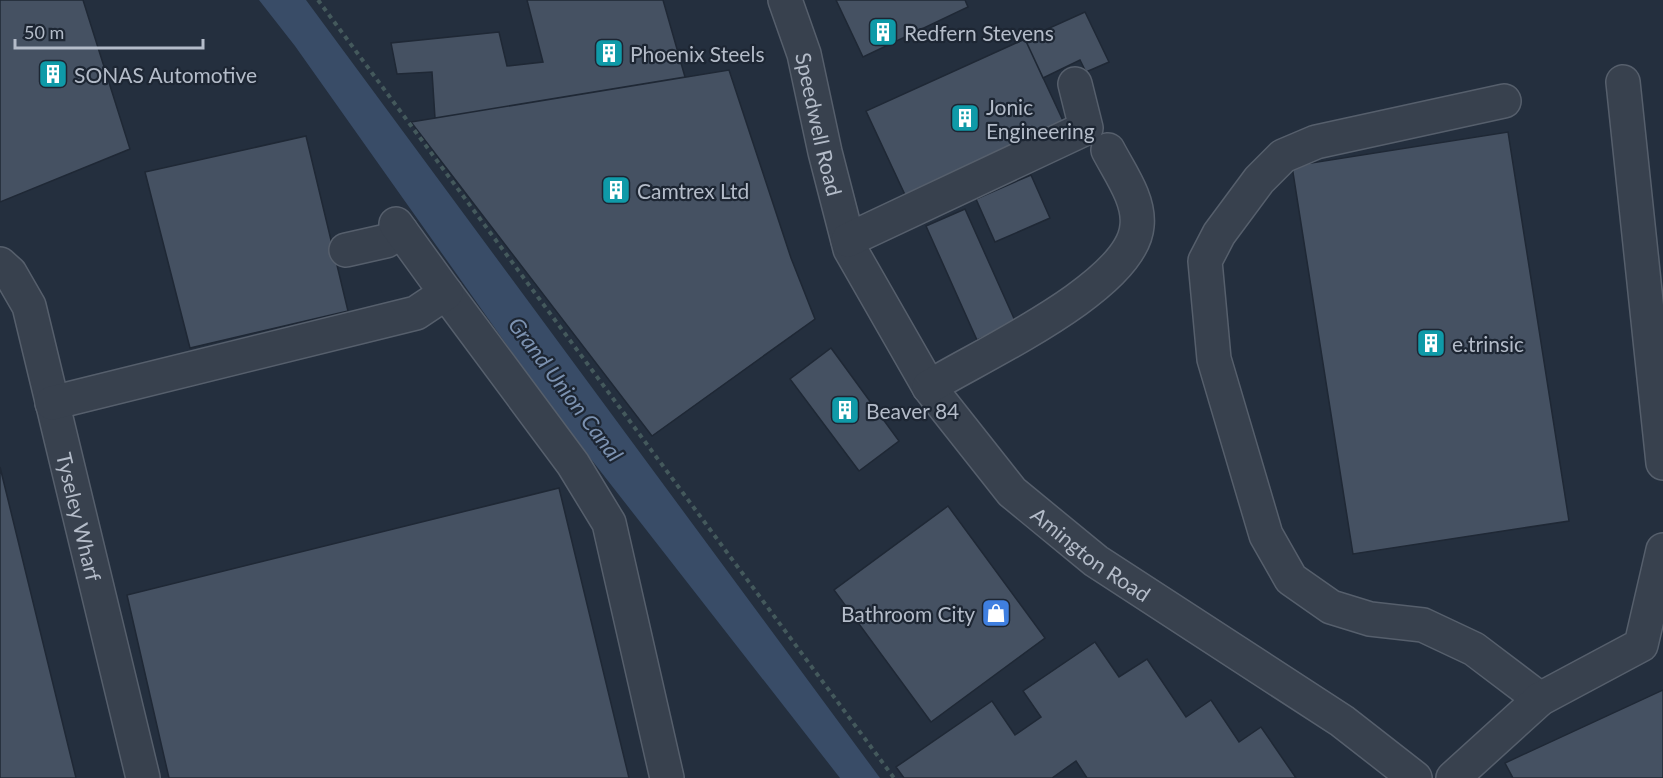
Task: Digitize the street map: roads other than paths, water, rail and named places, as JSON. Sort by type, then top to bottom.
[{"type":"street","name":"Speedwell Road","points":[[784,0],[804,54],[825,152],[849,245]]},
{"type":"street","points":[[1623,82],[1663,463]]},
{"type":"street","points":[[849,245],[1086,128],[1075,84]]},
{"type":"street","points":[[1504,101],[1316,142],[1283,156],[1259,180],[1219,234],[1204,261],[1214,359],[1266,535],[1291,579],[1331,607],[1370,619],[1422,625],[1474,649],[1540,699]]},
{"type":"street","points":[[929,387],[1026,332],[1098,284],[1124,259],[1137,227],[1136,206],[1108,150]]},
{"type":"street","points":[[346,250],[386,241],[399,227],[573,464],[609,523],[667,778]]},
{"type":"street","name":"Amington Road","points":[[849,245],[929,387],[1012,492],[1096,561],[1342,721],[1415,778]]},
{"type":"street","name":"Tyseley Wharf","points":[[0,264],[10,273],[29,306],[143,778]]},
{"type":"street","points":[[51,402],[416,313],[446,293]]},
{"type":"street","points":[[1453,778],[1494,738],[1540,699],[1641,645],[1663,550]]},
{"type":"water","name":"Grand Union Canal","points":[[259,0],[306,0],[880,778],[840,778],[555,413],[295,46]]},
{"type":"place","name":"Redfern Stevens","points":[[883,32]]},
{"type":"place","name":"Phoenix Steels","points":[[609,53]]},
{"type":"place","name":"SONAS Automotive","points":[[53,74]]},
{"type":"place","name":"Jonic Engineering","points":[[965,118]]},
{"type":"place","name":"Camtrex Ltd","points":[[616,190]]},
{"type":"place","name":"e.trinsic","points":[[1431,343]]},
{"type":"place","name":"Beaver 84","points":[[845,410]]},
{"type":"place","name":"Bathroom City","points":[[996,613]]}]
